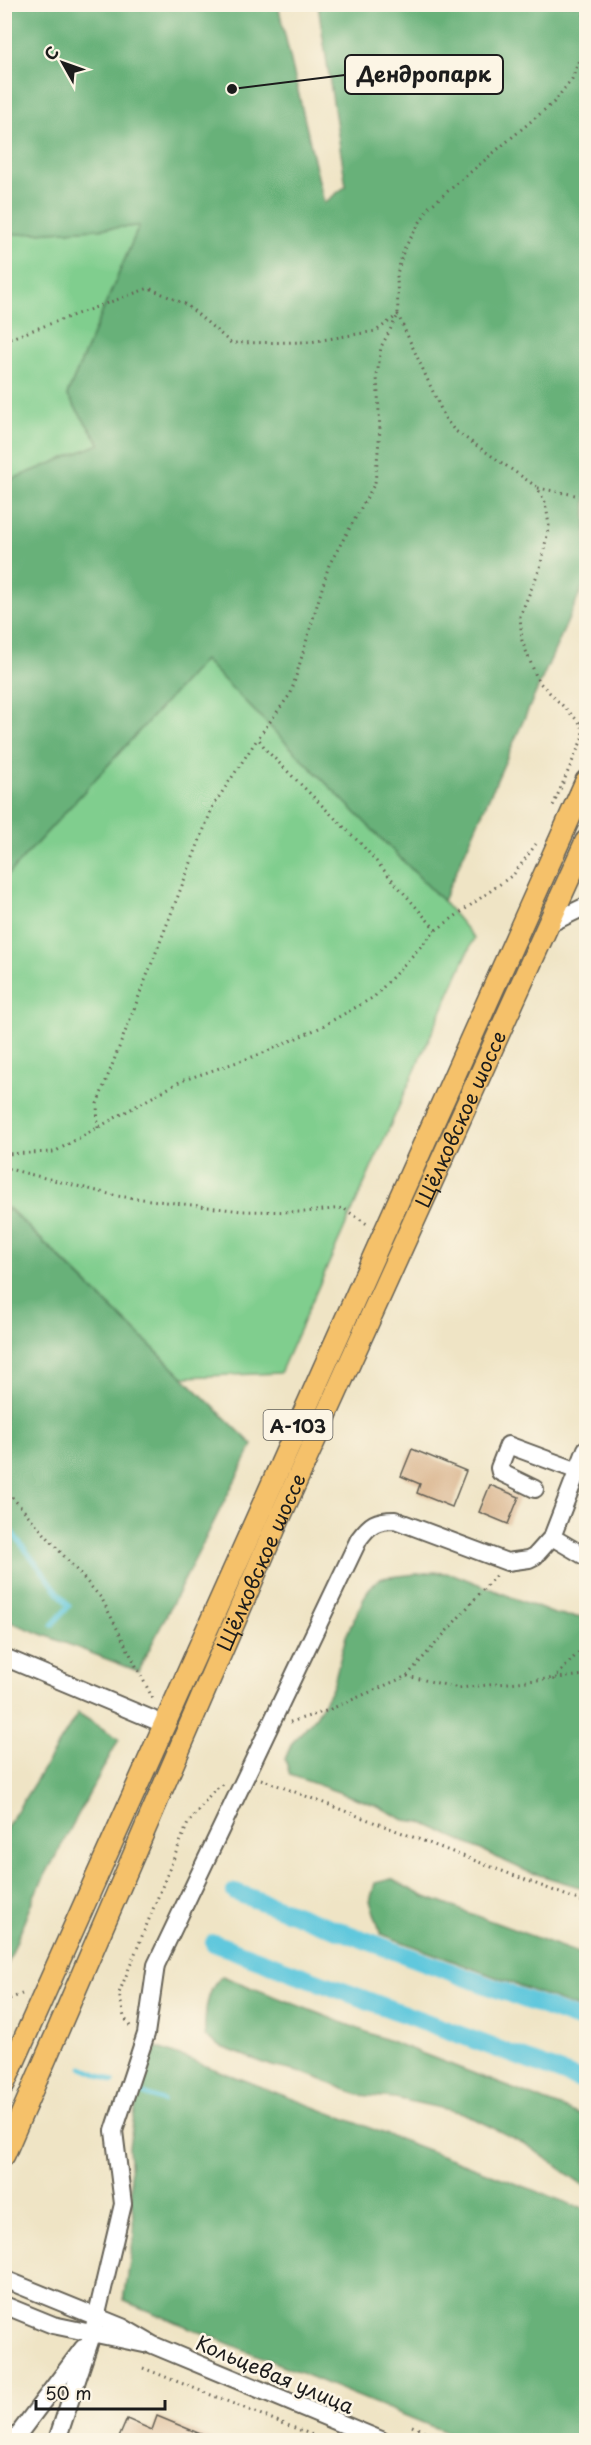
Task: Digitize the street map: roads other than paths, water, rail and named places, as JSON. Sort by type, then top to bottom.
[{"type":"main road","name":"Щёлковское шоссе","points":[[4,2084],[586,781]]},
{"type":"main road","name":"Щёлковское шоссе","points":[[4,2155],[207,1681],[586,841]]},
{"type":"street","points":[[549,924],[586,906]]},
{"type":"street","points":[[535,1489],[500,1473],[499,1468],[508,1445],[578,1471]]},
{"type":"street","points":[[57,2440],[92,2336],[123,2204],[114,2131],[146,2034],[156,1965],[359,1539],[370,1524],[379,1520],[395,1520],[507,1563],[535,1556],[552,1537],[586,1449]]},
{"type":"street","points":[[552,1537],[586,1557]]},
{"type":"street","points":[[4,1657],[166,1725]]},
{"type":"street","name":"Кольцевая улица","points":[[4,2279],[122,2327],[153,2346],[381,2440]]},
{"type":"street","name":"Кольцевая улица","points":[[4,2305],[53,2325],[92,2336],[153,2346]]},
{"type":"street","points":[[14,2440],[92,2336]]},
{"type":"waterway","points":[[4,1522],[69,1606],[52,1625]]},
{"type":"waterway","points":[[235,1892],[586,2022]]},
{"type":"waterway","points":[[214,1943],[586,2082]]},
{"type":"waterway","points":[[83,2068],[113,2081]]},
{"type":"waterway","points":[[142,2093],[163,2101]]},
{"type":"place","name":"Дендропарк","points":[[232,89]]}]
